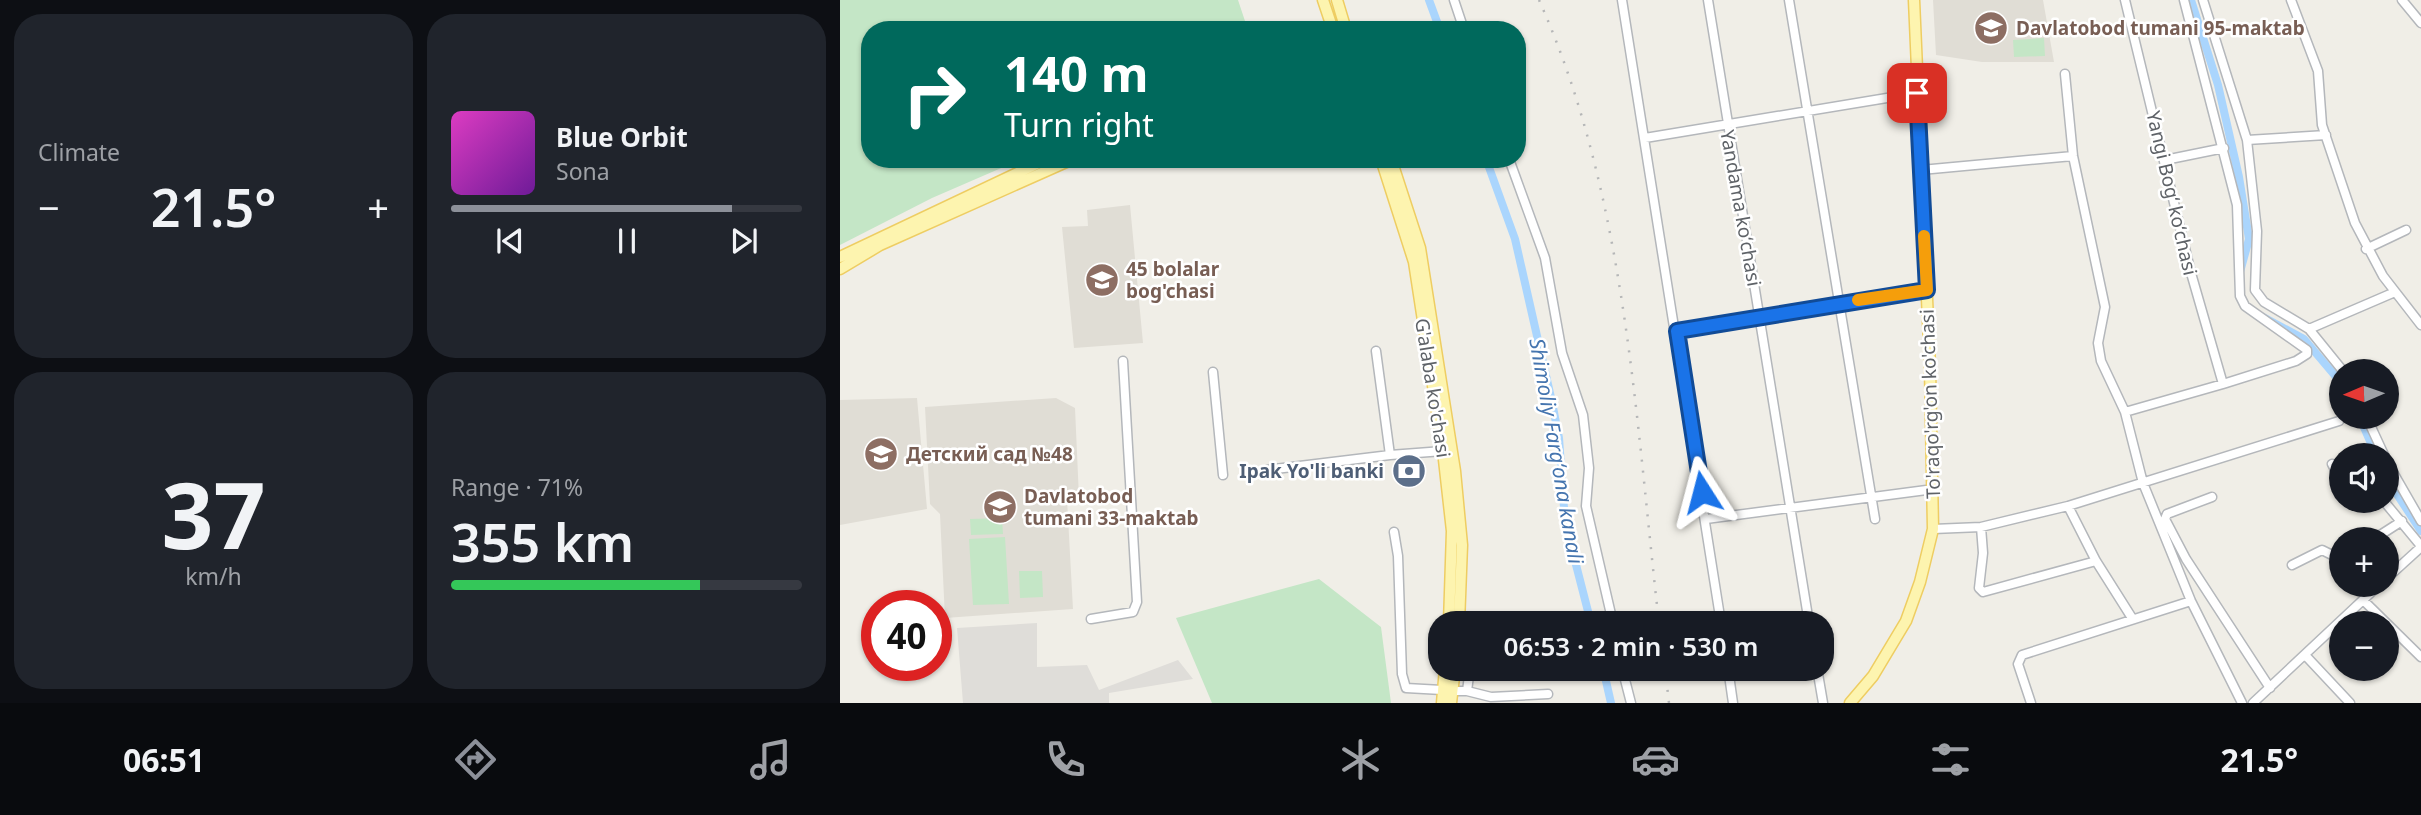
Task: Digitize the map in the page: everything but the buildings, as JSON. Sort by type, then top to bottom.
[{"type":"main road","points":[[1323,0],[1335,21]]},
{"type":"main road","points":[[1337,0],[1339,21]]},
{"type":"main road","name":"To'raqo'rg'on ko'chasi","points":[[1850,703],[1873,676],[1906,621],[1920,582],[1933,529],[1927,290],[1914,0]]},
{"type":"main road","points":[[840,257],[1028,168]]},
{"type":"main road","points":[[840,269],[880,245],[1053,168]]},
{"type":"main road","name":"G'alaba ko'chasi","points":[[1386,168],[1420,248],[1455,471],[1462,545],[1459,611]]},
{"type":"main road","name":"G'alaba ko'chasi","points":[[1393,168],[1414,262],[1443,451],[1452,545],[1449,611]]},
{"type":"main road","points":[[1446,681],[1451,703]]},
{"type":"main road","points":[[1442,703],[1450,681]]},
{"type":"street","points":[[1454,0],[1461,21]]},
{"type":"street","points":[[1622,0],[1677,331],[1719,611]]},
{"type":"street","name":"Yandama koʻchasi","points":[[1707,0],[1807,611]]},
{"type":"street","points":[[1789,0],[1875,519]]},
{"type":"street","name":"Yangi Bogʻ koʻchasi","points":[[2125,0],[2191,273],[2223,384]]},
{"type":"street","points":[[2125,412],[2223,384],[2306,356],[2306,350],[2245,306],[2240,296],[2240,225],[2224,148],[2184,0]]},
{"type":"street","points":[[2203,0],[2247,140],[2257,231],[2255,290],[2264,302],[2309,329],[2333,359]]},
{"type":"street","points":[[2291,0],[2318,71],[2320,115],[2326,135],[2366,249],[2421,326]]},
{"type":"street","points":[[2402,0],[2421,23]]},
{"type":"street","points":[[2065,74],[2073,156],[2105,307],[2098,343],[2101,361],[2125,412],[2143,483],[2192,601],[2242,703]]},
{"type":"street","points":[[1645,138],[1917,93]]},
{"type":"street","points":[[2247,140],[2326,135]]},
{"type":"street","points":[[2165,160],[2224,148]]},
{"type":"street","points":[[1921,170],[2073,156]]},
{"type":"street","points":[[1513,168],[1545,258],[1562,353],[1583,415],[1589,468],[1586,506],[1610,611]]},
{"type":"street","points":[[2366,249],[2406,230]]},
{"type":"street","points":[[1677,331],[1927,290]]},
{"type":"street","points":[[2309,329],[2395,292]]},
{"type":"street","points":[[1376,351],[1390,455]]},
{"type":"street","points":[[1091,619],[1133,612],[1137,602],[1123,361]]},
{"type":"street","points":[[1213,372],[1223,475]]},
{"type":"street","points":[[1933,529],[1981,527],[2068,506],[2329,424]]},
{"type":"street","points":[[1267,470],[1443,451]]},
{"type":"street","points":[[2399,483],[2421,521]]},
{"type":"street","points":[[1706,519],[1934,489]]},
{"type":"street","points":[[2213,497],[2167,514],[2165,519],[2199,580],[2270,688]]},
{"type":"street","points":[[2068,506],[2096,561],[2132,618]]},
{"type":"street","points":[[2395,513],[2421,547],[2399,567]]},
{"type":"street","points":[[2393,527],[2402,521]]},
{"type":"street","points":[[1981,527],[1983,553],[1979,588],[1983,592],[2096,561]]},
{"type":"street","points":[[1394,532],[1398,556],[1402,674],[1406,688],[1467,691],[1491,697],[1548,694]]},
{"type":"street","points":[[2292,565],[2322,550],[2329,554]]},
{"type":"street","points":[[2253,703],[2366,597]]},
{"type":"street","points":[[2363,600],[2421,657]]},
{"type":"street","points":[[2031,703],[2018,658],[2132,618],[2192,601]]},
{"type":"street","points":[[2305,655],[2350,703]]},
{"type":"street","points":[[1467,691],[1468,681]]},
{"type":"street","points":[[1625,681],[1631,703]]},
{"type":"street","points":[[1730,681],[1733,703]]},
{"type":"street","points":[[1819,681],[1822,703]]},
{"type":"shaded area","name":"Davlatobod tumani 95-maktab","points":[[1933,0],[2043,0],[2054,62],[1982,62],[1936,55]]},
{"type":"shaded area","name":"45 bolalar bog'chasi","points":[[1130,205],[1143,343],[1074,348],[1062,227],[1088,226],[1087,210]]},
{"type":"shaded area","name":"Детский сад №48","points":[[917,398],[927,509],[840,525],[840,400]]},
{"type":"shaded area","name":"Davlatobod tumani 33-maktab","points":[[1056,398],[1075,408],[1079,498],[1067,499],[1073,609],[952,618],[952,590],[944,590],[940,514],[930,504],[925,407]]},
{"type":"shaded area","points":[[1037,623],[1037,667],[1087,665],[1099,690],[1178,660],[1193,679],[1109,693],[1109,703],[963,703],[957,628]]},
{"type":"green space","points":[[840,0],[1238,0],[1245,21],[861,21],[861,168],[1001,168],[932,198],[840,245]]},
{"type":"green space","points":[[2044,38],[2045,56],[2014,57],[2013,40]]},
{"type":"green space","points":[[1002,518],[1003,534],[971,535],[970,519]]},
{"type":"green space","points":[[1005,537],[1009,604],[973,605],[969,539]]},
{"type":"green space","points":[[1019,571],[1042,571],[1043,597],[1020,598]]},
{"type":"green space","points":[[1319,579],[1381,627],[1391,703],[1212,703],[1176,618]]},
{"type":"waterway","name":"Shimoliy Fargʻona kanali","points":[[1429,0],[1437,21]]},
{"type":"waterway","points":[[2191,0],[2218,85],[2239,177],[2249,239],[2240,272]]},
{"type":"waterway","name":"Shimoliy Fargʻona kanali","points":[[1489,168],[1515,239],[1552,402],[1559,438],[1565,522],[1588,611]]},
{"type":"waterway","points":[[2263,317],[2304,339],[2329,369]]},
{"type":"waterway","points":[[2365,429],[2371,443]]},
{"type":"waterway","points":[[2399,497],[2421,531]]},
{"type":"waterway","name":"Shimoliy Fargʻona kanali","points":[[1606,681],[1611,703]]},
{"type":"railway","points":[[1539,0],[1568,74],[1591,150],[1609,228],[1623,306],[1658,611]]},
{"type":"railway","points":[[1666,681],[1669,703]]},
{"type":"slow traffic","points":[[1858,300],[1927,290],[1924,236]]},
{"type":"place","name":"Davlatobod tumani 95-maktab","points":[[1991,28]]},
{"type":"place","name":"45 bolalar bog'chasi","points":[[1102,280]]},
{"type":"place","name":"Детский сад №48","points":[[881,454]]},
{"type":"place","name":"Ipak Yo'li banki","points":[[1409,471]]},
{"type":"place","name":"Davlatobod tumani 33-maktab","points":[[1000,507]]},
{"type":"route","points":[[1702,492],[1677,331],[1927,290],[1917,93]]}]
